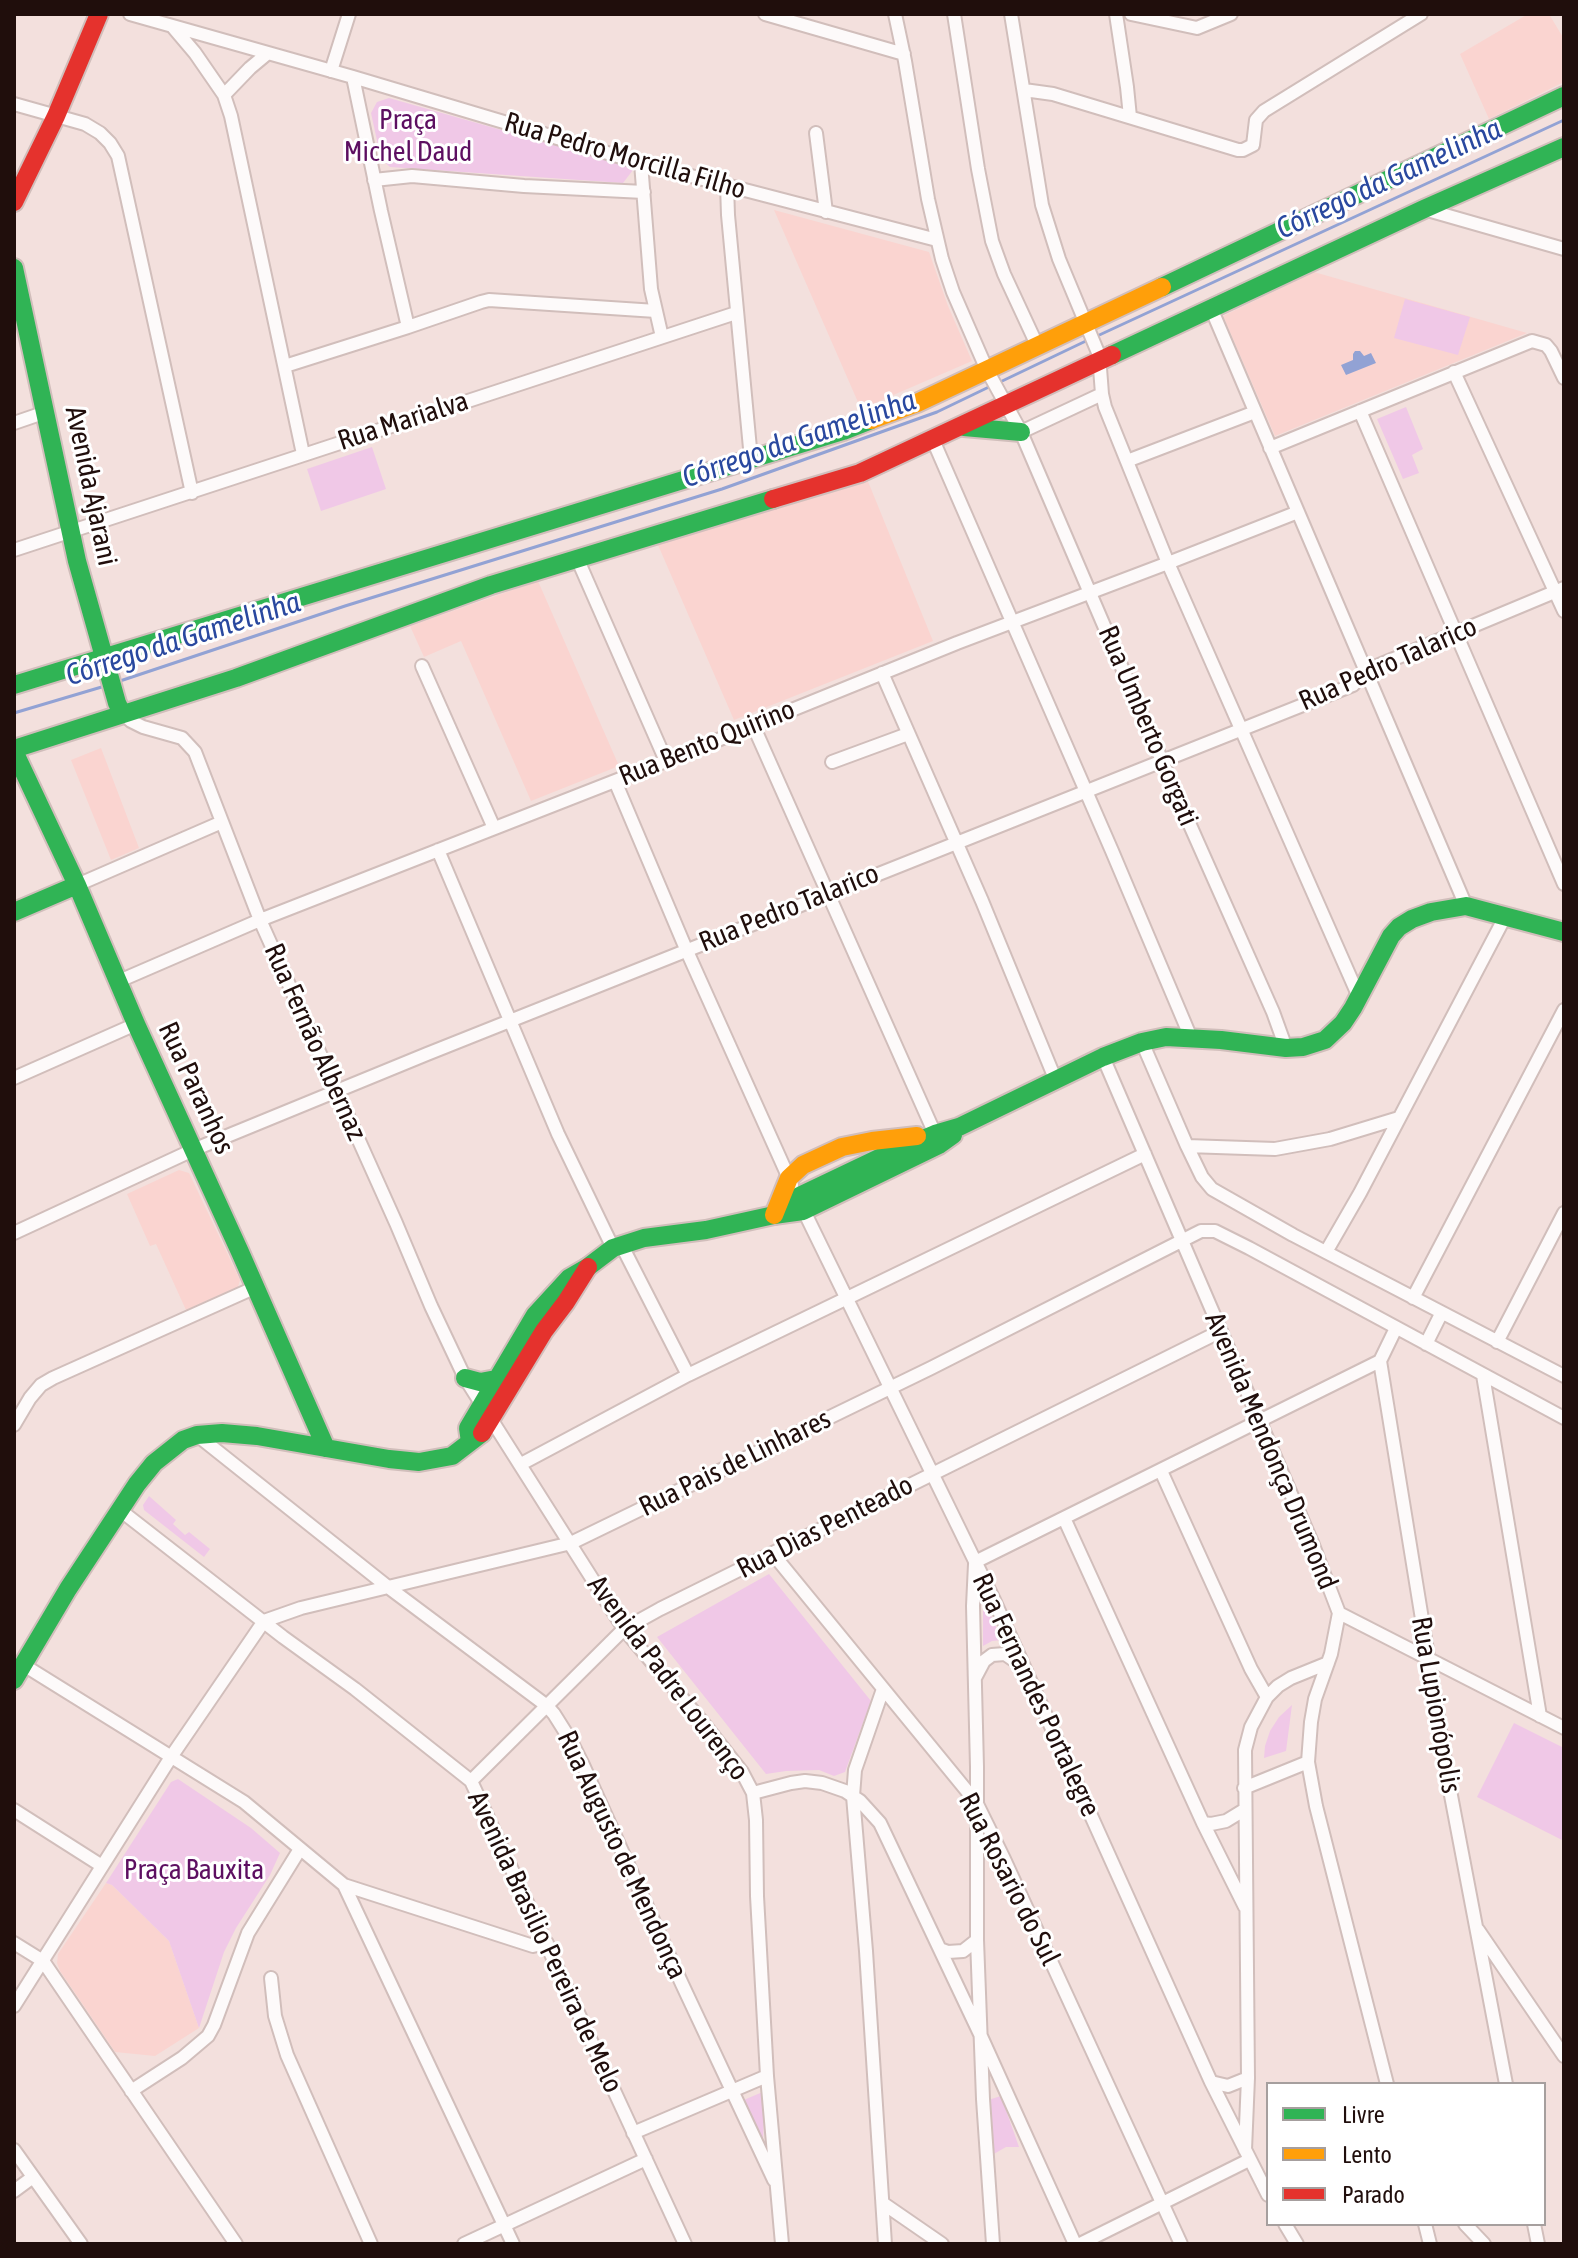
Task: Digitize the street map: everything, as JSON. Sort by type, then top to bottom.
[{"type":"street","points":[[14,202],[56,116],[99,14]]},
{"type":"street","name":"Rua Pedro Morcilla Filho","points":[[130,14],[641,163],[937,240]]},
{"type":"street","points":[[331,71],[349,14]]},
{"type":"street","points":[[765,14],[797,18],[904,54]]},
{"type":"street","name":"Rua Umberto Gorgati","points":[[895,14],[937,240],[953,292],[990,374],[1021,432],[1286,1048]]},
{"type":"street","points":[[954,14],[989,229],[1004,274],[1037,345]]},
{"type":"street","points":[[1011,14],[1045,215],[1059,259],[1100,358],[1102,394],[1168,563],[1359,997]]},
{"type":"street","points":[[1116,14],[1130,117]]},
{"type":"street","points":[[1131,14],[1197,28],[1230,14]]},
{"type":"street","points":[[1024,90],[1053,94],[1238,150],[1249,148],[1255,140],[1256,120],[1264,111],[1421,14]]},
{"type":"street","points":[[173,27],[224,95],[236,137],[303,454]]},
{"type":"street","points":[[224,95],[268,53]]},
{"type":"street","points":[[353,77],[408,327]]},
{"type":"street","points":[[14,685],[843,431],[917,403],[990,374],[1037,345],[1088,327],[1564,96]]},
{"type":"street","points":[[14,104],[85,124],[100,133],[118,156],[192,493]]},
{"type":"street","points":[[816,133],[826,212]]},
{"type":"street","points":[[14,750],[236,678],[489,586],[860,473],[1100,358],[1564,147]]},
{"type":"street","points":[[641,163],[651,289],[662,337]]},
{"type":"street","points":[[374,180],[412,176],[644,192]]},
{"type":"street","points":[[727,185],[751,459]]},
{"type":"street","points":[[1424,209],[1564,249]]},
{"type":"street","name":"Avenida Ajarani","points":[[14,268],[70,532],[122,713]]},
{"type":"street","points":[[285,366],[489,300],[656,311]]},
{"type":"street","points":[[1211,308],[1466,906]]},
{"type":"street","name":"Rua Marialva","points":[[14,550],[736,313]]},
{"type":"street","points":[[1270,448],[1532,341],[1546,345],[1564,378]]},
{"type":"street","points":[[1454,372],[1560,590],[1564,611]]},
{"type":"street","points":[[961,427],[1021,432],[1102,394]]},
{"type":"street","points":[[1360,411],[1564,884]]},
{"type":"street","points":[[14,423],[46,412]]},
{"type":"street","points":[[1127,461],[1255,412]]},
{"type":"street","points":[[933,440],[1191,1038]]},
{"type":"street","name":"Rua Bento Quirino","points":[[119,981],[260,920],[1298,512]]},
{"type":"street","points":[[577,558],[666,761]]},
{"type":"street","name":"Rua Pedro Talarico","points":[[14,1233],[193,1150],[509,1020],[1353,685],[1365,671],[1560,590]]},
{"type":"street","points":[[422,666],[494,828]]},
{"type":"street","points":[[882,673],[1056,1081]]},
{"type":"street","name":"Rua Fernão Albernaz","points":[[122,713],[143,727],[182,738],[197,758],[260,920],[431,1306],[465,1378],[487,1411]]},
{"type":"street","points":[[753,725],[935,1134]]},
{"type":"street","points":[[832,762],[908,734]]},
{"type":"street","name":"Rua Paranhos","points":[[14,750],[77,885],[326,1448]]},
{"type":"street","name":"Rua Fernandes Portalegre","points":[[615,781],[800,1204],[994,1600],[1211,2082],[1266,2191]]},
{"type":"street","points":[[14,912],[222,822]]},
{"type":"street","points":[[438,850],[558,1134],[688,1375]]},
{"type":"street","points":[[774,1215],[789,1178],[803,1165],[842,1147],[935,1134],[959,1127],[1103,1057],[1142,1042],[1166,1037],[1191,1038],[1286,1048],[1303,1047],[1325,1040],[1343,1023],[1385,945],[1399,927],[1431,912],[1466,906],[1564,932]]},
{"type":"street","points":[[1326,1252],[1506,915]]},
{"type":"street","points":[[1413,1298],[1564,1010]]},
{"type":"street","points":[[14,1078],[136,1024]]},
{"type":"street","points":[[1142,1042],[1187,1146],[1202,1177],[1212,1189],[1441,1314],[1564,1376]]},
{"type":"street","name":"Avenida Mendonça Drumond","points":[[1103,1057],[1339,1613],[1328,1663],[1315,1699],[1308,1762],[1316,1806],[1386,2082]]},
{"type":"street","points":[[1187,1146],[1275,1149],[1330,1139],[1399,1118]]},
{"type":"street","points":[[800,1204],[831,1199],[939,1145],[952,1137],[959,1127]]},
{"type":"street","points":[[487,1411],[496,1379],[535,1315],[569,1278],[617,1246],[644,1238],[732,1225],[774,1215],[935,1134]]},
{"type":"street","points":[[521,1464],[688,1375],[1145,1154]]},
{"type":"street","points":[[1497,1342],[1564,1213]]},
{"type":"street","name":"Rua Pais de Linhares","points":[[264,1621],[301,1608],[571,1543],[890,1388],[1201,1231],[1215,1231],[1564,1418]]},
{"type":"street","points":[[547,1943],[533,1946],[344,1885],[244,1802],[171,1757],[18,1672],[120,1510],[154,1463],[183,1440],[197,1435],[222,1433],[419,1462],[452,1456],[470,1442],[468,1428],[487,1411],[588,1267]]},
{"type":"street","points":[[14,1425],[30,1398],[41,1385],[53,1378],[256,1287]]},
{"type":"street","points":[[1426,1344],[1441,1314]]},
{"type":"street","points":[[993,2244],[977,1940],[975,1562],[1380,1361],[1396,1328]]},
{"type":"street","name":"Rua Dias Penteado","points":[[471,1781],[624,1629],[1221,1331]]},
{"type":"street","name":"Rua Lupionópolis","points":[[1380,1361],[1428,1660],[1506,2082]]},
{"type":"street","points":[[1483,1375],[1540,1716]]},
{"type":"street","points":[[465,1378],[480,1382],[496,1379]]},
{"type":"street","name":"Avenida Padre Lourenço","points":[[487,1411],[624,1629],[742,1772],[753,1793],[767,2076],[782,2244]]},
{"type":"street","name":"Rua Augusto de Mendonça","points":[[197,1435],[388,1587],[547,1706],[562,1725],[778,2190]]},
{"type":"street","points":[[1161,1471],[1251,1669],[1267,1697]]},
{"type":"street","name":"Avenida Brasilio Pereira de Melo","points":[[120,1510],[471,1781],[685,2244]]},
{"type":"street","points":[[1064,1518],[1203,1823],[1247,1910]]},
{"type":"street","name":"Rua Rosario do Sul","points":[[773,1554],[976,1802],[1181,2244]]},
{"type":"street","points":[[973,1606],[983,1596],[994,1600]]},
{"type":"street","points":[[1339,1613],[1564,1728]]},
{"type":"street","points":[[14,2006],[171,1757],[264,1621]]},
{"type":"street","points":[[974,1681],[981,1666],[992,1655],[1000,1653],[1009,1656],[1024,1666]]},
{"type":"street","points":[[753,1793],[805,1781],[822,1783],[853,1796],[880,1823],[1077,2244],[1161,2203],[1247,2155],[1244,1788],[1247,1739],[1267,1697],[1278,1686],[1328,1663]]},
{"type":"street","points":[[883,1689],[855,1770],[853,1796],[885,2244]]},
{"type":"street","points":[[1244,1788],[1308,1762]]},
{"type":"street","points":[[14,1810],[102,1866]]},
{"type":"street","points":[[1203,1823],[1226,1821],[1244,1810]]},
{"type":"street","points":[[131,2091],[182,2058],[208,2036],[248,1933],[300,1849]]},
{"type":"street","points":[[344,1885],[513,2244]]},
{"type":"street","points":[[1475,1926],[1564,2056]]},
{"type":"street","points":[[940,1949],[963,1951],[977,1940]]},
{"type":"street","points":[[14,1943],[43,1961],[236,2244]]},
{"type":"street","points":[[271,1978],[275,2016],[287,2055],[371,2244]]},
{"type":"street","points":[[633,2133],[767,2076]]},
{"type":"street","points":[[1211,2082],[1228,2086],[1248,2078]]},
{"type":"street","points":[[14,2150],[81,2244]]},
{"type":"street","points":[[464,2244],[646,2159]]},
{"type":"street","points":[[14,2191],[33,2177]]},
{"type":"street","points":[[884,2204],[942,2244]]},
{"type":"street","points":[[1286,2226],[1297,2244]]},
{"type":"street","points":[[1467,2226],[1484,2244]]},
{"type":"shaded area","points":[[1528,14],[1549,14],[1564,39],[1564,82],[1489,119],[1460,54]]},
{"type":"shaded area","points":[[774,210],[929,252],[972,361],[861,409]]},
{"type":"shaded area","points":[[1314,272],[1527,333],[1275,436],[1223,316]]},
{"type":"shaded area","points":[[867,479],[933,641],[734,720],[658,545]]},
{"type":"shaded area","points":[[538,581],[619,766],[531,801],[461,641],[424,657],[410,626]]},
{"type":"shaded area","points":[[101,748],[139,848],[111,860],[71,760]]},
{"type":"shaded area","points":[[179,1170],[189,1173],[240,1280],[238,1287],[186,1310],[156,1244],[150,1246],[127,1194]]},
{"type":"shaded area","points":[[106,1883],[112,1885],[169,1941],[199,2028],[155,2056],[115,2052],[57,1963],[58,1954]]},
{"type":"green space","name":"Praça Michel Daud","points":[[389,98],[628,166],[633,170],[623,183],[390,167],[381,159],[371,113],[377,102]]},
{"type":"green space","points":[[1405,299],[1470,317],[1458,355],[1394,338]]},
{"type":"green space","points":[[1406,407],[1423,449],[1412,455],[1419,473],[1403,479],[1377,419]]},
{"type":"green space","points":[[372,447],[386,489],[321,511],[307,469]]},
{"type":"green space","points":[[149,1496],[176,1520],[173,1524],[185,1535],[189,1532],[210,1549],[204,1557],[144,1510],[143,1505]]},
{"type":"green space","points":[[769,1574],[871,1701],[845,1772],[834,1776],[819,1770],[766,1774],[657,1637]]},
{"type":"green space","points":[[983,1598],[1002,1640],[983,1646]]},
{"type":"green space","points":[[1292,1705],[1286,1751],[1264,1758],[1270,1731]]},
{"type":"green space","points":[[1514,1723],[1564,1748],[1564,1841],[1477,1797]]},
{"type":"green space","name":"Praça Bauxita","points":[[178,1779],[251,1828],[280,1853],[224,1952],[199,2028],[169,1941],[112,1885],[106,1883],[171,1782]]},
{"type":"green space","points":[[765,2091],[763,2140],[739,2102]]},
{"type":"green space","points":[[1001,2096],[1019,2147],[1006,2147],[992,2155],[985,2101]]},
{"type":"water","points":[[1355,351],[1360,351],[1364,356],[1371,353],[1376,363],[1346,375],[1341,365],[1353,360]]},
{"type":"waterway","name":"Córrego da Gamelinha","points":[[1095,337],[1564,120]]},
{"type":"waterway","name":"Córrego da Gamelinha","points":[[998,383],[1088,340]]},
{"type":"waterway","name":"Córrego da Gamelinha","points":[[120,681],[345,606],[722,489],[937,412],[991,386]]},
{"type":"waterway","name":"Córrego da Gamelinha","points":[[14,713],[105,686]]},
{"type":"traffic: fast","points":[[1162,287],[1564,96]]},
{"type":"traffic: fast","points":[[1112,355],[1564,147]]},
{"type":"traffic: fast","points":[[14,268],[77,561],[122,713]]},
{"type":"traffic: fast","points":[[14,685],[871,420]]},
{"type":"traffic: fast","points":[[964,427],[1021,432]]},
{"type":"traffic: fast","points":[[14,749],[236,678],[491,585],[773,499]]},
{"type":"traffic: fast","points":[[14,751],[77,885],[326,1448]]},
{"type":"traffic: fast","points":[[14,912],[77,885]]},
{"type":"traffic: fast","points":[[774,1215],[797,1197],[883,1156],[959,1127],[1103,1057],[1142,1042],[1166,1037],[1286,1048],[1303,1047],[1325,1040],[1353,1008],[1391,936],[1412,919],[1431,912],[1466,906],[1564,932]]},
{"type":"traffic: fast","points":[[470,1442],[468,1428],[535,1315],[569,1278],[613,1248],[644,1238],[706,1230],[803,1211],[939,1145],[953,1135]]},
{"type":"traffic: fast","points":[[465,1378],[480,1382],[496,1379]]},
{"type":"traffic: fast","points":[[14,1680],[68,1589],[137,1484],[154,1463],[183,1440],[197,1435],[222,1433],[257,1436],[419,1462],[452,1456],[482,1433]]},
{"type":"traffic: slow","points":[[871,420],[917,403],[1162,287]]},
{"type":"traffic: slow","points":[[774,1215],[789,1178],[803,1165],[842,1147],[917,1136]]},
{"type":"traffic: jam","points":[[14,202],[56,116],[99,14]]},
{"type":"traffic: jam","points":[[773,499],[860,473],[1112,355]]},
{"type":"traffic: jam","points":[[482,1433],[544,1331],[588,1267]]}]
